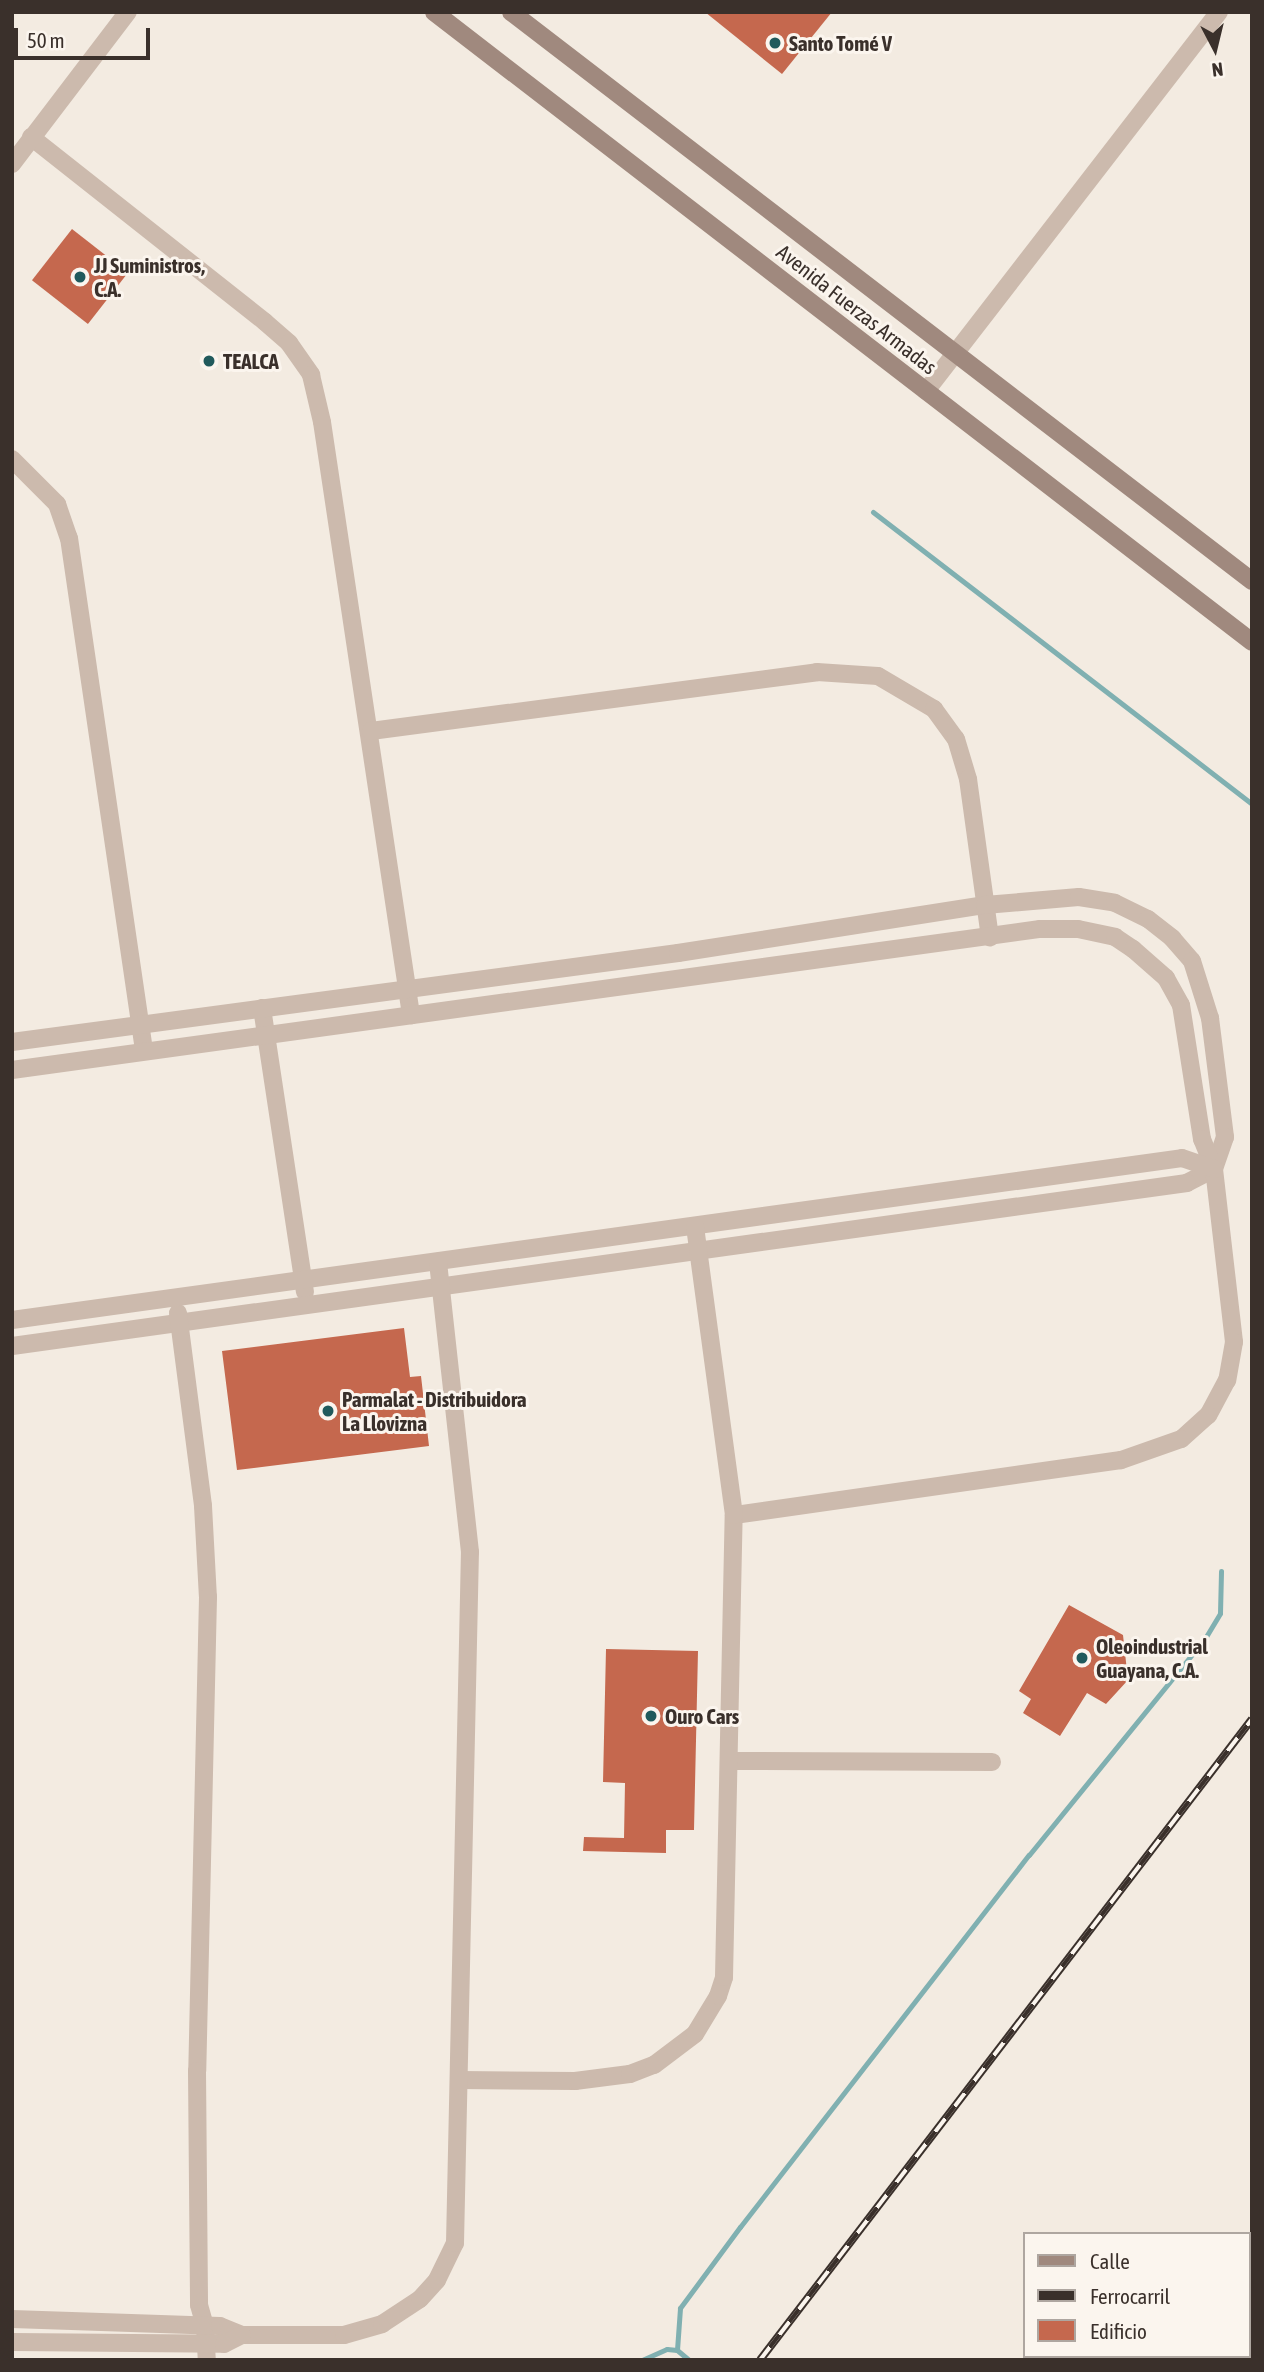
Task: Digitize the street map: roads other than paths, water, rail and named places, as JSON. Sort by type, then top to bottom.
[{"type":"street","points":[[12,164],[128,12]]},
{"type":"street","name":"Avenida Fuerzas Armadas","points":[[434,12],[1252,642]]},
{"type":"street","name":"Avenida Fuerzas Armadas","points":[[511,12],[1252,581]]},
{"type":"street","points":[[926,391],[1219,12]]},
{"type":"street","points":[[31,137],[265,322],[301,358],[316,389],[371,731],[411,1015]]},
{"type":"street","points":[[12,458],[57,504],[68,538],[145,1051]]},
{"type":"street","points":[[371,731],[817,672],[878,676],[934,709],[956,739],[968,779],[990,937]]},
{"type":"street","points":[[12,1042],[678,953],[985,905],[1079,897],[1133,911],[1184,950],[1198,977],[1210,1018],[1226,1138],[1214,1169],[1187,1183],[12,1346]]},
{"type":"street","points":[[12,1070],[681,981],[1060,927],[1115,937],[1166,978],[1186,1021],[1202,1139],[1214,1169],[1234,1342],[1227,1380],[1197,1428],[1162,1448],[1121,1461],[734,1515]]},
{"type":"street","points":[[678,953],[681,981]]},
{"type":"street","points":[[262,1008],[308,1306]]},
{"type":"street","points":[[1186,1021],[1210,1018]]},
{"type":"street","points":[[12,1320],[1182,1158],[1214,1169]]},
{"type":"street","points":[[460,2080],[575,2081],[630,2074],[654,2065],[695,2034],[718,1996],[724,1976],[734,1515],[695,1227]]},
{"type":"street","points":[[12,2342],[185,2352],[206,2343],[223,2344],[242,2335],[322,2337],[363,2331],[402,2312],[437,2280],[455,2243],[459,2223],[470,1552],[438,1262]]},
{"type":"street","points":[[175,1298],[203,1506],[208,1597],[197,2071],[199,2305],[206,2343]]},
{"type":"street","points":[[730,1761],[992,1762]]},
{"type":"street","points":[[185,2352],[186,2325],[199,2305]]},
{"type":"street","points":[[12,2319],[186,2325],[206,2343]]},
{"type":"waterway","points":[[873,512],[1252,804]]},
{"type":"waterway","points":[[677,2350],[680,2308],[740,2227],[1029,1855],[1204,1640],[1220,1613],[1221,1571]]},
{"type":"waterway","points":[[642,2360],[667,2349],[677,2350],[689,2360]]},
{"type":"railway","points":[[760,2360],[1252,1719]]},
{"type":"place","name":"Santo Tomé V","points":[[775,43]]},
{"type":"place","name":"JJ Suministros, C.A.","points":[[80,277]]},
{"type":"place","name":"TEALCA","points":[[209,361]]},
{"type":"place","name":"Parmalat - Distribuidora La Llovizna","points":[[328,1411]]},
{"type":"place","name":"Oleoindustrial Guayana, C.A.","points":[[1082,1658]]},
{"type":"place","name":"Ouro Cars","points":[[651,1716]]}]
